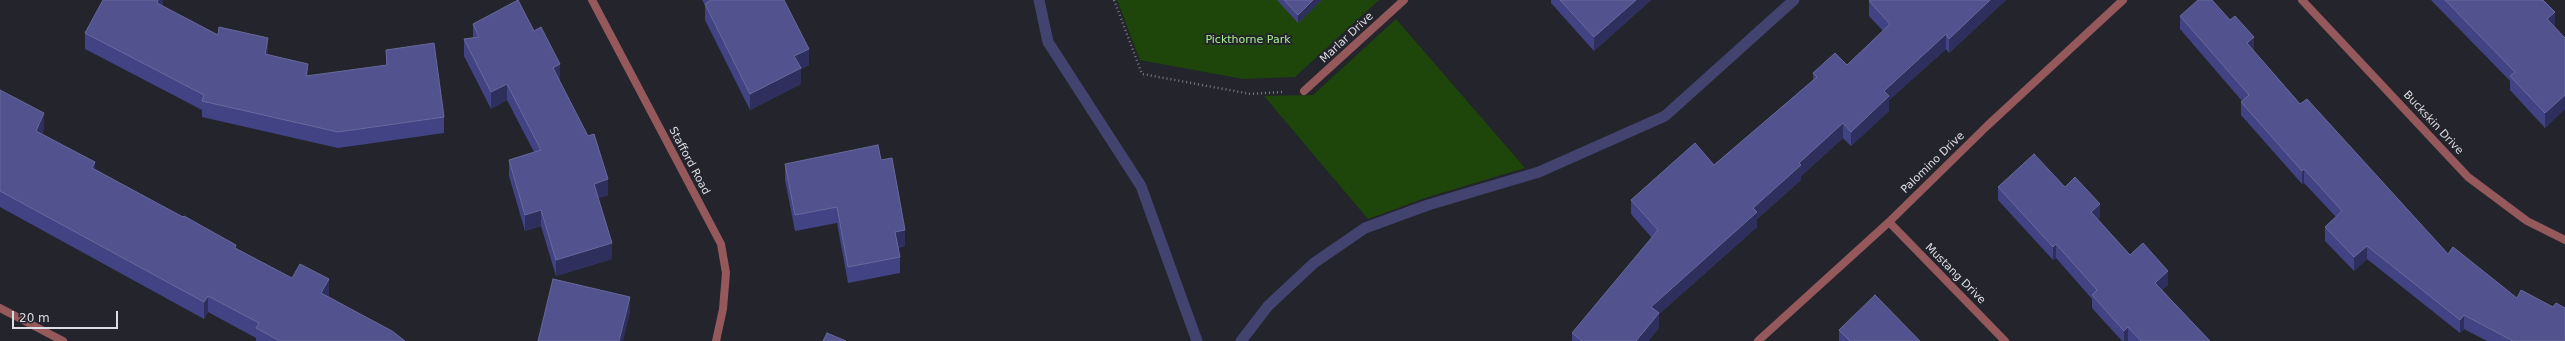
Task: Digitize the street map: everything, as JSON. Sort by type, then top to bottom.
[{"type":"street","name":"Stafford Road","points":[[592,0],[721,244],[726,273],[723,309],[716,341]]},
{"type":"street","name":"Marlar Drive","points":[[1304,91],[1404,0]]},
{"type":"street","name":"Palomino Drive","points":[[1758,341],[1889,222],[1987,126],[2123,0]]},
{"type":"street","name":"Buckskin Drive","points":[[2302,0],[2468,177],[2527,221],[2565,240]]},
{"type":"street","name":"Mustang Drive","points":[[1889,222],[2005,341]]},
{"type":"street","points":[[0,308],[63,341]]},
{"type":"path","points":[[1114,0],[1142,74],[1251,94],[1304,91]]},
{"type":"green space","name":"Pickthorne Park","points":[[1117,0],[1379,0],[1295,77],[1243,79],[1140,60]]},
{"type":"green space","points":[[1396,19],[1525,168],[1425,198],[1368,219],[1264,96],[1313,95]]},
{"type":"building","points":[[103,0],[158,0],[157,3],[218,35],[219,27],[268,38],[265,54],[308,64],[306,76],[387,65],[386,50],[434,43],[444,117],[338,132],[202,101],[204,95],[85,33]]},
{"type":"building","points":[[518,0],[534,31],[541,27],[560,64],[553,68],[588,136],[594,134],[608,179],[594,184],[612,243],[556,260],[541,210],[525,215],[509,160],[541,150],[507,84],[491,92],[464,39],[479,37],[473,24]]},
{"type":"building","points":[[710,0],[784,0],[809,49],[794,56],[801,68],[750,94],[705,4]]},
{"type":"building","points":[[1284,0],[1313,0],[1298,15]]},
{"type":"building","points":[[1560,0],[1636,0],[1594,37]]},
{"type":"building","points":[[1990,0],[1949,39],[1946,34],[1884,91],[1889,96],[1851,132],[1843,123],[1799,163],[1801,165],[1753,208],[1757,212],[1651,307],[1659,313],[1636,341],[1582,341],[1572,333],[1658,230],[1631,200],[1695,143],[1714,165],[1817,77],[1813,73],[1835,53],[1847,65],[1890,24],[1869,1]]},
{"type":"building","points":[[2198,0],[2212,0],[2230,20],[2235,16],[2254,37],[2247,43],[2300,104],[2307,99],[2448,254],[2453,247],[2517,298],[2521,290],[2553,307],[2556,303],[2565,308],[2565,341],[2513,341],[2464,315],[2460,320],[2367,246],[2354,257],[2325,227],[2342,211],[2304,169],[2302,171],[2241,102],[2249,95],[2180,16]]},
{"type":"building","points":[[2445,0],[2543,0],[2555,12],[2547,19],[2565,38],[2565,95],[2545,113],[2510,76],[2515,72]]},
{"type":"building","points":[[0,90],[44,113],[36,131],[95,162],[92,168],[183,217],[184,216],[236,245],[235,248],[292,278],[300,264],[329,279],[321,293],[392,331],[405,341],[280,341],[256,328],[259,323],[208,296],[204,302],[0,191]]},
{"type":"building","points":[[878,145],[881,160],[892,158],[905,230],[895,232],[900,257],[848,267],[837,207],[795,215],[785,164]]},
{"type":"building","points":[[2034,154],[2065,187],[2075,177],[2100,204],[2091,212],[2130,255],[2143,243],[2168,271],[2155,283],[2210,341],[2141,341],[2128,327],[2124,331],[2092,295],[2097,290],[2056,244],[2053,247],[1998,187]]},
{"type":"building","points":[[553,279],[630,297],[619,341],[538,341]]},
{"type":"building","points":[[1875,295],[1920,341],[1850,341],[1839,330]]},
{"type":"building","points":[[827,333],[846,341],[823,341]]},
{"type":"waterway","points":[[1039,0],[1048,42],[1141,186],[1197,341]]},
{"type":"waterway","points":[[1241,341],[1268,306],[1314,263],[1365,228],[1428,205],[1539,172],[1665,116],[1794,0]]}]
